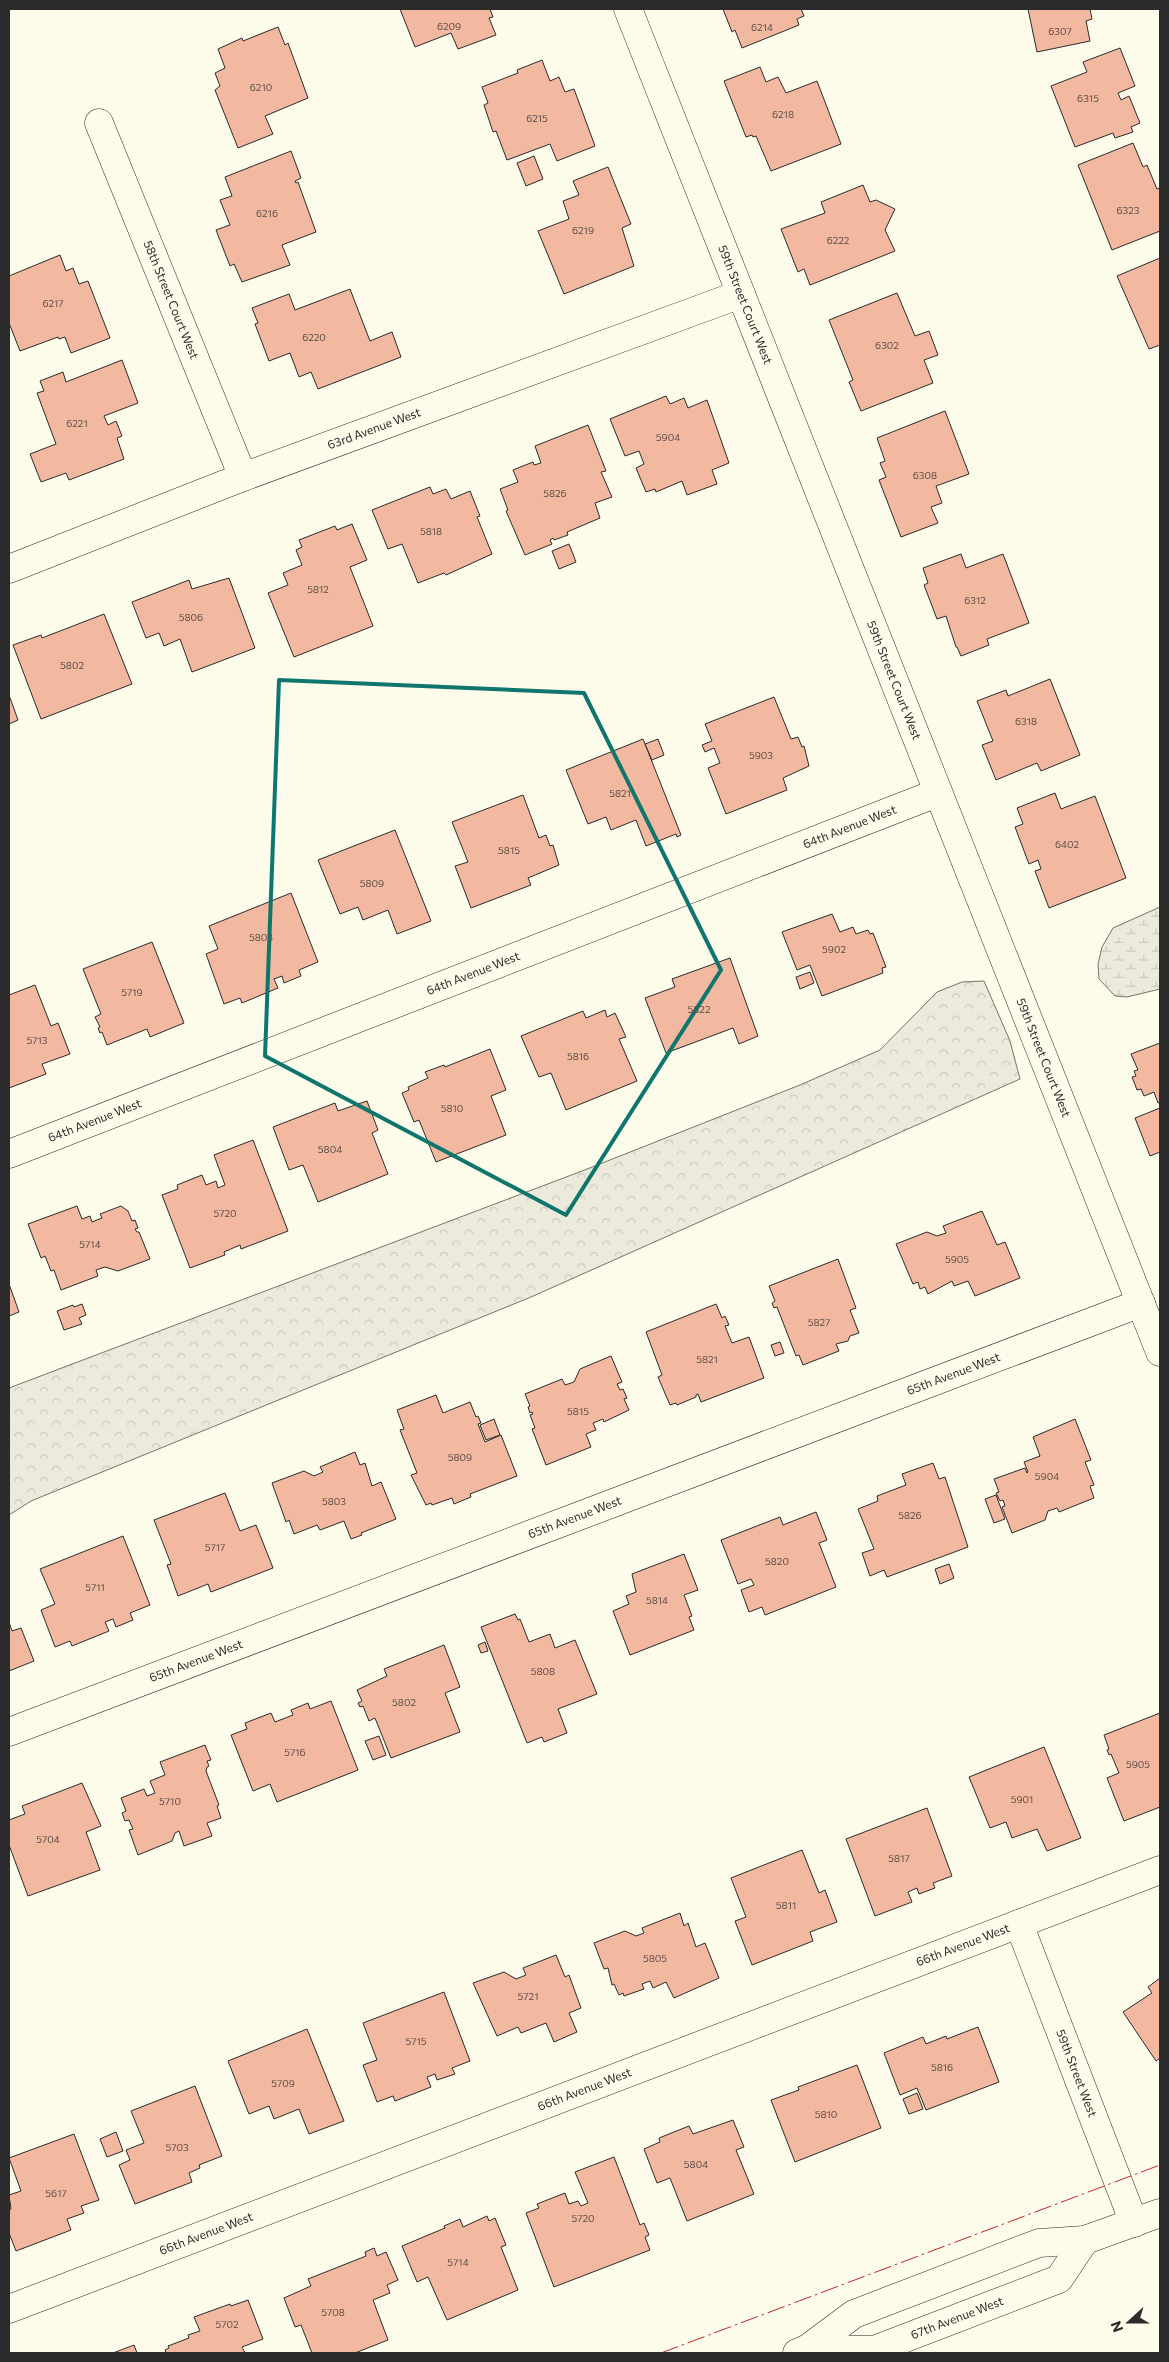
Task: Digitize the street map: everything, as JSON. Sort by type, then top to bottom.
[{"type":"street","name":"59th Street Court West","points":[[628,9],[1160,1352]]},
{"type":"street","name":"58th Street Court West","points":[[99,123],[243,477]]},
{"type":"street","name":"63rd Avenue West","points":[[9,569],[243,477],[741,294]]},
{"type":"street","name":"64th Avenue West","points":[[9,1154],[938,793]]},
{"type":"street","name":"65th Avenue West","points":[[9,1732],[1141,1303]]},
{"type":"street","name":"66th Avenue West","points":[[9,2309],[1160,1870]]},
{"type":"street","name":"59th Street West","points":[[1019,1924],[1134,2223]]},
{"type":"street","name":"67th Avenue West","points":[[802,2351],[861,2311],[1039,2243],[1085,2240],[1160,2213]]},
{"type":"street","name":"67th Avenue West","points":[[802,2351],[874,2350],[1059,2279],[1085,2240]]},
{"type":"highlighted area","points":[[279,680],[584,693],[721,970],[566,1215],[265,1056]]},
{"type":"green space","points":[[1160,907],[1160,989],[1127,997],[1115,996],[1099,979],[1098,964],[1102,947],[1113,928]]},
{"type":"green space","points":[[984,981],[1010,1041],[1020,1079],[531,1297],[31,1501],[9,1515],[9,1388],[582,1171],[800,1085],[880,1050],[937,992],[962,982]]},
{"type":"building","points":[[400,9],[490,9],[493,17],[489,18],[496,35],[458,49],[451,33],[415,47]]},
{"type":"building","points":[[723,9],[801,9],[804,16],[797,19],[799,25],[742,48],[735,30],[732,32]]},
{"type":"building","points":[[1028,9],[1090,9],[1092,19],[1086,21],[1090,41],[1037,52]]},
{"type":"building","points":[[278,27],[285,45],[288,43],[308,98],[265,116],[273,134],[238,148],[215,90],[220,86],[215,73],[225,68],[218,49],[242,38],[243,41]]},
{"type":"building","points":[[1120,48],[1135,86],[1118,93],[1121,100],[1129,96],[1140,123],[1131,127],[1133,132],[1115,138],[1113,133],[1075,147],[1051,86],[1087,72],[1083,62]]},
{"type":"building","points":[[542,60],[550,81],[559,77],[565,92],[574,89],[595,146],[557,161],[550,144],[507,160],[496,131],[493,132],[484,105],[488,103],[482,87],[518,73],[517,70]]},
{"type":"building","points":[[760,67],[766,82],[778,77],[786,93],[817,81],[841,144],[771,171],[756,136],[746,137],[724,81]]},
{"type":"building","points":[[1133,143],[1143,167],[1147,165],[1157,189],[1160,188],[1160,231],[1112,250],[1078,165]]},
{"type":"building","points":[[291,151],[301,178],[295,181],[296,183],[298,182],[316,232],[282,245],[290,265],[242,282],[234,264],[230,266],[216,230],[230,225],[220,200],[232,196],[225,177]]},
{"type":"building","points":[[534,156],[543,179],[526,186],[517,163]]},
{"type":"building","points":[[608,167],[631,224],[622,228],[634,266],[564,294],[538,231],[569,219],[563,201],[579,195],[573,181]]},
{"type":"building","points":[[863,185],[870,202],[876,200],[895,209],[885,230],[895,251],[810,285],[804,269],[798,272],[781,229],[825,213],[821,202]]},
{"type":"building","points":[[60,255],[66,271],[73,268],[79,284],[88,281],[110,338],[71,353],[65,337],[59,339],[58,337],[20,351],[9,323],[9,276]]},
{"type":"building","points":[[1160,258],[1160,345],[1149,349],[1117,276]]},
{"type":"building","points":[[350,289],[370,341],[392,332],[401,357],[318,389],[311,372],[299,377],[290,353],[269,361],[255,324],[258,323],[252,308],[289,294],[295,310]]},
{"type":"building","points":[[897,293],[915,336],[929,331],[938,355],[924,360],[933,383],[861,411],[849,382],[853,380],[829,320]]},
{"type":"building","points":[[122,360],[138,403],[104,416],[108,425],[116,421],[122,436],[117,438],[124,459],[69,480],[66,473],[41,482],[30,454],[56,444],[37,393],[44,391],[40,381],[63,372],[66,382]]},
{"type":"building","points":[[666,396],[670,404],[684,398],[688,408],[707,400],[729,463],[712,470],[717,484],[687,495],[682,481],[656,492],[655,489],[646,492],[636,468],[644,464],[639,451],[625,456],[610,419]]},
{"type":"building","points":[[945,411],[969,474],[936,486],[942,503],[931,507],[938,523],[901,537],[879,480],[886,477],[880,463],[885,461],[877,438]]},
{"type":"building","points":[[588,425],[606,471],[601,472],[612,497],[595,503],[600,518],[567,532],[568,535],[554,540],[553,538],[550,540],[552,544],[525,555],[506,511],[508,510],[500,489],[518,482],[513,470],[533,462],[534,465],[541,463],[535,446]]},
{"type":"building","points":[[430,487],[433,494],[446,489],[451,499],[470,491],[480,516],[477,517],[492,554],[446,575],[444,573],[418,583],[402,544],[388,549],[372,510]]},
{"type":"building","points":[[352,524],[367,560],[350,567],[373,626],[294,657],[268,593],[288,585],[283,573],[302,565],[296,550],[302,547],[299,540],[335,526],[337,530]]},
{"type":"building","points":[[569,544],[576,562],[559,569],[552,551]]},
{"type":"building","points":[[961,554],[966,568],[1003,554],[1029,623],[987,639],[989,645],[961,656],[956,647],[946,616],[937,619],[924,585],[928,583],[923,568]]},
{"type":"building","points":[[229,578],[255,648],[192,672],[180,639],[164,646],[159,633],[146,638],[132,602],[189,580],[192,589]]},
{"type":"building","points":[[104,614],[132,684],[41,719],[13,645],[41,635],[42,638]]},
{"type":"building","points":[[1050,679],[1080,755],[1041,771],[1037,763],[996,780],[982,745],[993,741],[977,701],[1006,690],[1008,696]]},
{"type":"building","points":[[9,695],[18,720],[9,724]]},
{"type":"building","points":[[774,697],[791,739],[798,737],[802,747],[804,746],[809,766],[783,778],[787,790],[726,814],[708,768],[720,763],[714,748],[705,752],[702,745],[712,741],[705,724]]},
{"type":"building","points":[[643,739],[681,835],[677,837],[676,834],[646,846],[636,820],[611,830],[606,817],[588,824],[566,770]]},
{"type":"building","points":[[658,739],[664,755],[652,760],[645,744]]},
{"type":"building","points":[[1055,793],[1061,809],[1095,796],[1126,878],[1049,908],[1035,871],[1041,869],[1038,860],[1029,864],[1015,827],[1023,824],[1017,808]]},
{"type":"building","points":[[523,795],[539,838],[546,835],[550,846],[553,845],[559,865],[528,878],[531,885],[471,908],[455,866],[468,862],[452,822]]},
{"type":"building","points":[[395,830],[431,921],[397,934],[388,910],[363,920],[358,907],[340,914],[318,860]]},
{"type":"building","points":[[291,893],[318,962],[299,970],[301,976],[284,983],[282,976],[274,979],[278,988],[242,1003],[240,998],[224,1004],[206,954],[218,949],[209,926]]},
{"type":"building","points":[[832,914],[840,932],[853,927],[856,934],[868,930],[870,934],[873,933],[886,967],[882,968],[883,973],[822,996],[810,965],[797,970],[782,932]]},
{"type":"building","points":[[152,942],[184,1023],[150,1037],[147,1029],[107,1045],[102,1032],[100,1033],[98,1028],[100,1027],[95,1017],[101,1014],[83,969]]},
{"type":"building","points":[[730,958],[758,1036],[739,1044],[733,1028],[666,1053],[645,998],[675,987],[672,979]]},
{"type":"building","points":[[810,972],[814,983],[800,989],[796,977]]},
{"type":"building","points":[[35,985],[51,1026],[58,1023],[70,1054],[42,1064],[46,1074],[9,1088],[9,995]]},
{"type":"building","points":[[605,1010],[607,1017],[615,1013],[626,1037],[619,1039],[637,1081],[566,1110],[551,1073],[539,1077],[521,1036],[583,1011],[586,1018]]},
{"type":"building","points":[[1160,1043],[1160,1102],[1158,1103],[1154,1092],[1144,1096],[1141,1089],[1137,1090],[1132,1077],[1136,1076],[1134,1071],[1138,1070],[1131,1054]]},
{"type":"building","points":[[490,1049],[506,1090],[491,1096],[506,1135],[436,1162],[419,1120],[414,1122],[402,1093],[409,1090],[408,1087],[428,1078],[425,1072],[444,1065],[445,1067]]},
{"type":"building","points":[[367,1101],[378,1130],[372,1133],[388,1174],[318,1202],[303,1165],[289,1170],[273,1127],[335,1103],[338,1111]]},
{"type":"building","points":[[1160,1108],[1160,1152],[1150,1156],[1135,1118]]},
{"type":"building","points":[[253,1140],[288,1231],[241,1249],[240,1245],[224,1252],[225,1255],[190,1268],[162,1195],[178,1189],[177,1185],[202,1175],[206,1185],[216,1181],[218,1188],[225,1185],[214,1155]]},
{"type":"building","points":[[77,1206],[82,1219],[90,1216],[92,1222],[102,1218],[100,1214],[121,1206],[128,1211],[132,1221],[135,1220],[138,1228],[135,1229],[139,1232],[150,1259],[118,1271],[105,1267],[96,1270],[98,1276],[61,1290],[54,1270],[51,1271],[45,1256],[41,1258],[28,1224]]},
{"type":"building","points":[[982,1211],[997,1245],[1005,1242],[1020,1278],[975,1296],[968,1281],[954,1286],[952,1281],[928,1294],[925,1287],[920,1289],[918,1282],[913,1284],[896,1244],[927,1232],[937,1236],[946,1233],[943,1226]]},
{"type":"building","points":[[838,1259],[856,1308],[850,1310],[859,1333],[850,1336],[848,1341],[836,1344],[839,1351],[803,1365],[799,1355],[796,1356],[777,1307],[774,1308],[772,1303],[775,1301],[769,1286]]},
{"type":"building","points":[[9,1284],[19,1312],[9,1316]]},
{"type":"building","points":[[82,1304],[86,1315],[79,1318],[82,1324],[64,1330],[57,1311]]},
{"type":"building","points":[[716,1304],[722,1318],[725,1316],[729,1325],[725,1326],[732,1343],[749,1337],[764,1378],[701,1402],[698,1394],[696,1397],[677,1405],[676,1403],[670,1405],[658,1377],[662,1375],[646,1332]]},
{"type":"building","points":[[780,1342],[784,1353],[775,1356],[771,1345]]},
{"type":"building","points":[[611,1356],[622,1382],[617,1384],[620,1390],[623,1389],[627,1398],[624,1399],[629,1410],[604,1422],[603,1419],[593,1423],[596,1430],[586,1434],[591,1447],[546,1465],[532,1429],[535,1428],[530,1415],[533,1414],[532,1412],[530,1413],[528,1407],[530,1406],[525,1394],[562,1379],[565,1385],[574,1382],[580,1369]]},
{"type":"building","points":[[436,1395],[443,1413],[470,1402],[476,1417],[478,1416],[481,1423],[478,1424],[485,1442],[501,1435],[517,1476],[470,1494],[471,1497],[454,1504],[452,1498],[432,1505],[431,1503],[426,1505],[411,1475],[417,1473],[400,1430],[404,1429],[397,1410]]},
{"type":"building","points":[[494,1419],[500,1435],[486,1440],[480,1425]]},
{"type":"building","points":[[1075,1419],[1091,1460],[1085,1462],[1094,1485],[1090,1486],[1094,1498],[1059,1512],[1057,1508],[1048,1511],[1045,1520],[1012,1533],[1002,1507],[1005,1506],[1003,1500],[1000,1501],[996,1493],[999,1492],[994,1479],[1025,1468],[1027,1473],[1024,1462],[1040,1456],[1033,1437]]},
{"type":"building","points":[[355,1452],[360,1465],[365,1463],[372,1486],[381,1482],[396,1519],[351,1539],[344,1521],[320,1530],[317,1525],[294,1534],[289,1520],[286,1522],[272,1483],[304,1471],[314,1476],[323,1472],[320,1467]]},
{"type":"building","points":[[933,1463],[939,1479],[945,1477],[968,1547],[887,1577],[884,1570],[870,1576],[862,1553],[874,1549],[858,1509],[878,1501],[877,1496],[906,1485],[902,1474]]},
{"type":"building","points":[[225,1493],[240,1531],[256,1525],[273,1568],[211,1592],[208,1584],[178,1596],[167,1565],[171,1564],[154,1520]]},
{"type":"building","points":[[996,1495],[1005,1519],[994,1523],[985,1499]]},
{"type":"building","points":[[816,1512],[827,1540],[819,1543],[836,1587],[765,1615],[762,1607],[749,1612],[741,1590],[754,1585],[751,1579],[738,1584],[721,1540],[780,1517],[783,1525]]},
{"type":"building","points":[[123,1536],[150,1605],[130,1613],[133,1620],[116,1627],[113,1619],[105,1622],[109,1631],[72,1646],[70,1641],[55,1647],[41,1610],[55,1604],[40,1569]]},
{"type":"building","points":[[684,1554],[698,1590],[684,1595],[692,1616],[689,1617],[694,1630],[630,1655],[613,1611],[629,1604],[626,1596],[636,1592],[632,1574]]},
{"type":"building","points":[[949,1564],[954,1578],[940,1584],[935,1569]]},
{"type":"building","points":[[515,1614],[518,1620],[520,1619],[529,1642],[550,1634],[555,1648],[575,1640],[597,1694],[558,1709],[567,1733],[544,1742],[542,1737],[527,1743],[481,1627]]},
{"type":"building","points":[[9,1622],[12,1631],[21,1628],[34,1661],[9,1671]]},
{"type":"building","points":[[485,1642],[488,1651],[481,1653],[478,1645]]},
{"type":"building","points":[[444,1645],[460,1687],[445,1693],[460,1732],[391,1758],[375,1718],[369,1721],[363,1706],[360,1707],[358,1703],[362,1701],[357,1690],[387,1676],[384,1669]]},
{"type":"building","points":[[331,1701],[358,1770],[277,1802],[270,1784],[253,1791],[231,1735],[247,1729],[245,1723],[271,1713],[275,1722],[293,1715],[291,1710],[308,1703],[310,1709]]},
{"type":"building","points":[[1160,1713],[1160,1807],[1124,1821],[1107,1778],[1119,1773],[1111,1754],[1109,1755],[1107,1750],[1109,1749],[1104,1735]]},
{"type":"building","points":[[379,1736],[386,1755],[373,1760],[365,1741]]},
{"type":"building","points":[[205,1745],[211,1760],[207,1761],[209,1766],[206,1771],[219,1805],[217,1806],[221,1818],[207,1823],[212,1836],[184,1846],[179,1831],[175,1833],[172,1841],[138,1855],[129,1830],[133,1829],[129,1820],[125,1821],[122,1813],[126,1811],[121,1798],[144,1789],[147,1796],[155,1793],[150,1781],[165,1775],[160,1762]]},
{"type":"building","points":[[1044,1747],[1081,1838],[1047,1851],[1037,1829],[1012,1838],[1006,1822],[990,1828],[969,1777]]},
{"type":"building","points":[[82,1783],[101,1826],[86,1832],[100,1870],[28,1896],[9,1845],[9,1820],[25,1814],[22,1806]]},
{"type":"building","points":[[927,1808],[952,1876],[933,1883],[935,1888],[919,1894],[917,1888],[908,1892],[912,1902],[875,1916],[846,1839]]},
{"type":"building","points":[[802,1850],[819,1893],[825,1890],[837,1922],[810,1932],[813,1941],[752,1965],[735,1921],[746,1917],[731,1878]]},
{"type":"building","points":[[680,1913],[684,1926],[688,1923],[696,1947],[705,1943],[719,1978],[674,1998],[666,1982],[653,1988],[650,1981],[642,1984],[644,1989],[624,1996],[623,1993],[619,1995],[614,1984],[612,1985],[608,1968],[604,1969],[594,1943],[625,1931],[636,1936],[644,1933],[642,1928]]},
{"type":"building","points":[[556,1955],[565,1977],[569,1975],[581,2008],[569,2013],[577,2032],[554,2042],[546,2023],[521,2033],[518,2027],[497,2036],[473,1983],[504,1972],[516,1979],[526,1975],[523,1968]]},
{"type":"building","points":[[1160,1978],[1160,2058],[1156,2061],[1123,2012],[1152,1993],[1148,1987]]},
{"type":"building","points":[[444,1992],[470,2061],[452,2068],[455,2074],[437,2080],[435,2074],[427,2077],[431,2087],[395,2101],[393,2096],[377,2102],[363,2065],[377,2060],[363,2023]]},
{"type":"building","points":[[978,2027],[999,2082],[926,2110],[917,2088],[900,2095],[884,2053],[923,2037],[926,2044],[946,2036],[947,2039]]},
{"type":"building","points":[[307,2029],[344,2121],[309,2134],[299,2109],[274,2119],[269,2106],[249,2114],[228,2061]]},
{"type":"building","points":[[857,2065],[881,2128],[795,2162],[771,2100],[799,2090],[798,2087]]},
{"type":"building","points":[[195,2086],[222,2156],[199,2165],[200,2168],[189,2173],[192,2182],[135,2204],[119,2165],[130,2160],[126,2150],[144,2143],[131,2111]]},
{"type":"building","points":[[917,2093],[923,2109],[909,2114],[903,2099]]},
{"type":"building","points":[[733,2120],[744,2147],[736,2150],[754,2194],[687,2221],[670,2178],[657,2183],[644,2149],[660,2142],[659,2138],[689,2126],[693,2134]]},
{"type":"building","points":[[116,2132],[123,2151],[107,2157],[100,2139]]},
{"type":"building","points":[[74,2134],[99,2200],[81,2206],[84,2213],[67,2219],[71,2230],[16,2251],[9,2233],[9,2210],[11,2209],[9,2195],[21,2191],[9,2158]]},
{"type":"building","points":[[614,2157],[640,2225],[644,2223],[649,2235],[645,2237],[650,2250],[554,2287],[526,2213],[539,2208],[537,2204],[565,2193],[569,2204],[578,2201],[581,2206],[588,2203],[575,2172]]},
{"type":"building","points":[[487,2216],[489,2221],[495,2218],[506,2245],[501,2247],[518,2290],[447,2320],[428,2277],[417,2282],[402,2246],[445,2228],[444,2226],[460,2219],[463,2227]]},
{"type":"building","points":[[374,2248],[377,2256],[386,2252],[398,2280],[387,2285],[390,2293],[373,2300],[388,2340],[355,2353],[312,2353],[301,2325],[295,2327],[284,2298],[311,2286],[308,2279],[366,2256],[365,2252]]},
{"type":"building","points":[[248,2300],[263,2339],[242,2347],[245,2353],[166,2353],[165,2350],[169,2348],[168,2346],[189,2338],[188,2335],[200,2331],[194,2317],[230,2304],[231,2306]]},
{"type":"building","points":[[134,2345],[137,2353],[113,2353]]},
{"type":"power","points":[[661,2353],[1160,2165]]}]
